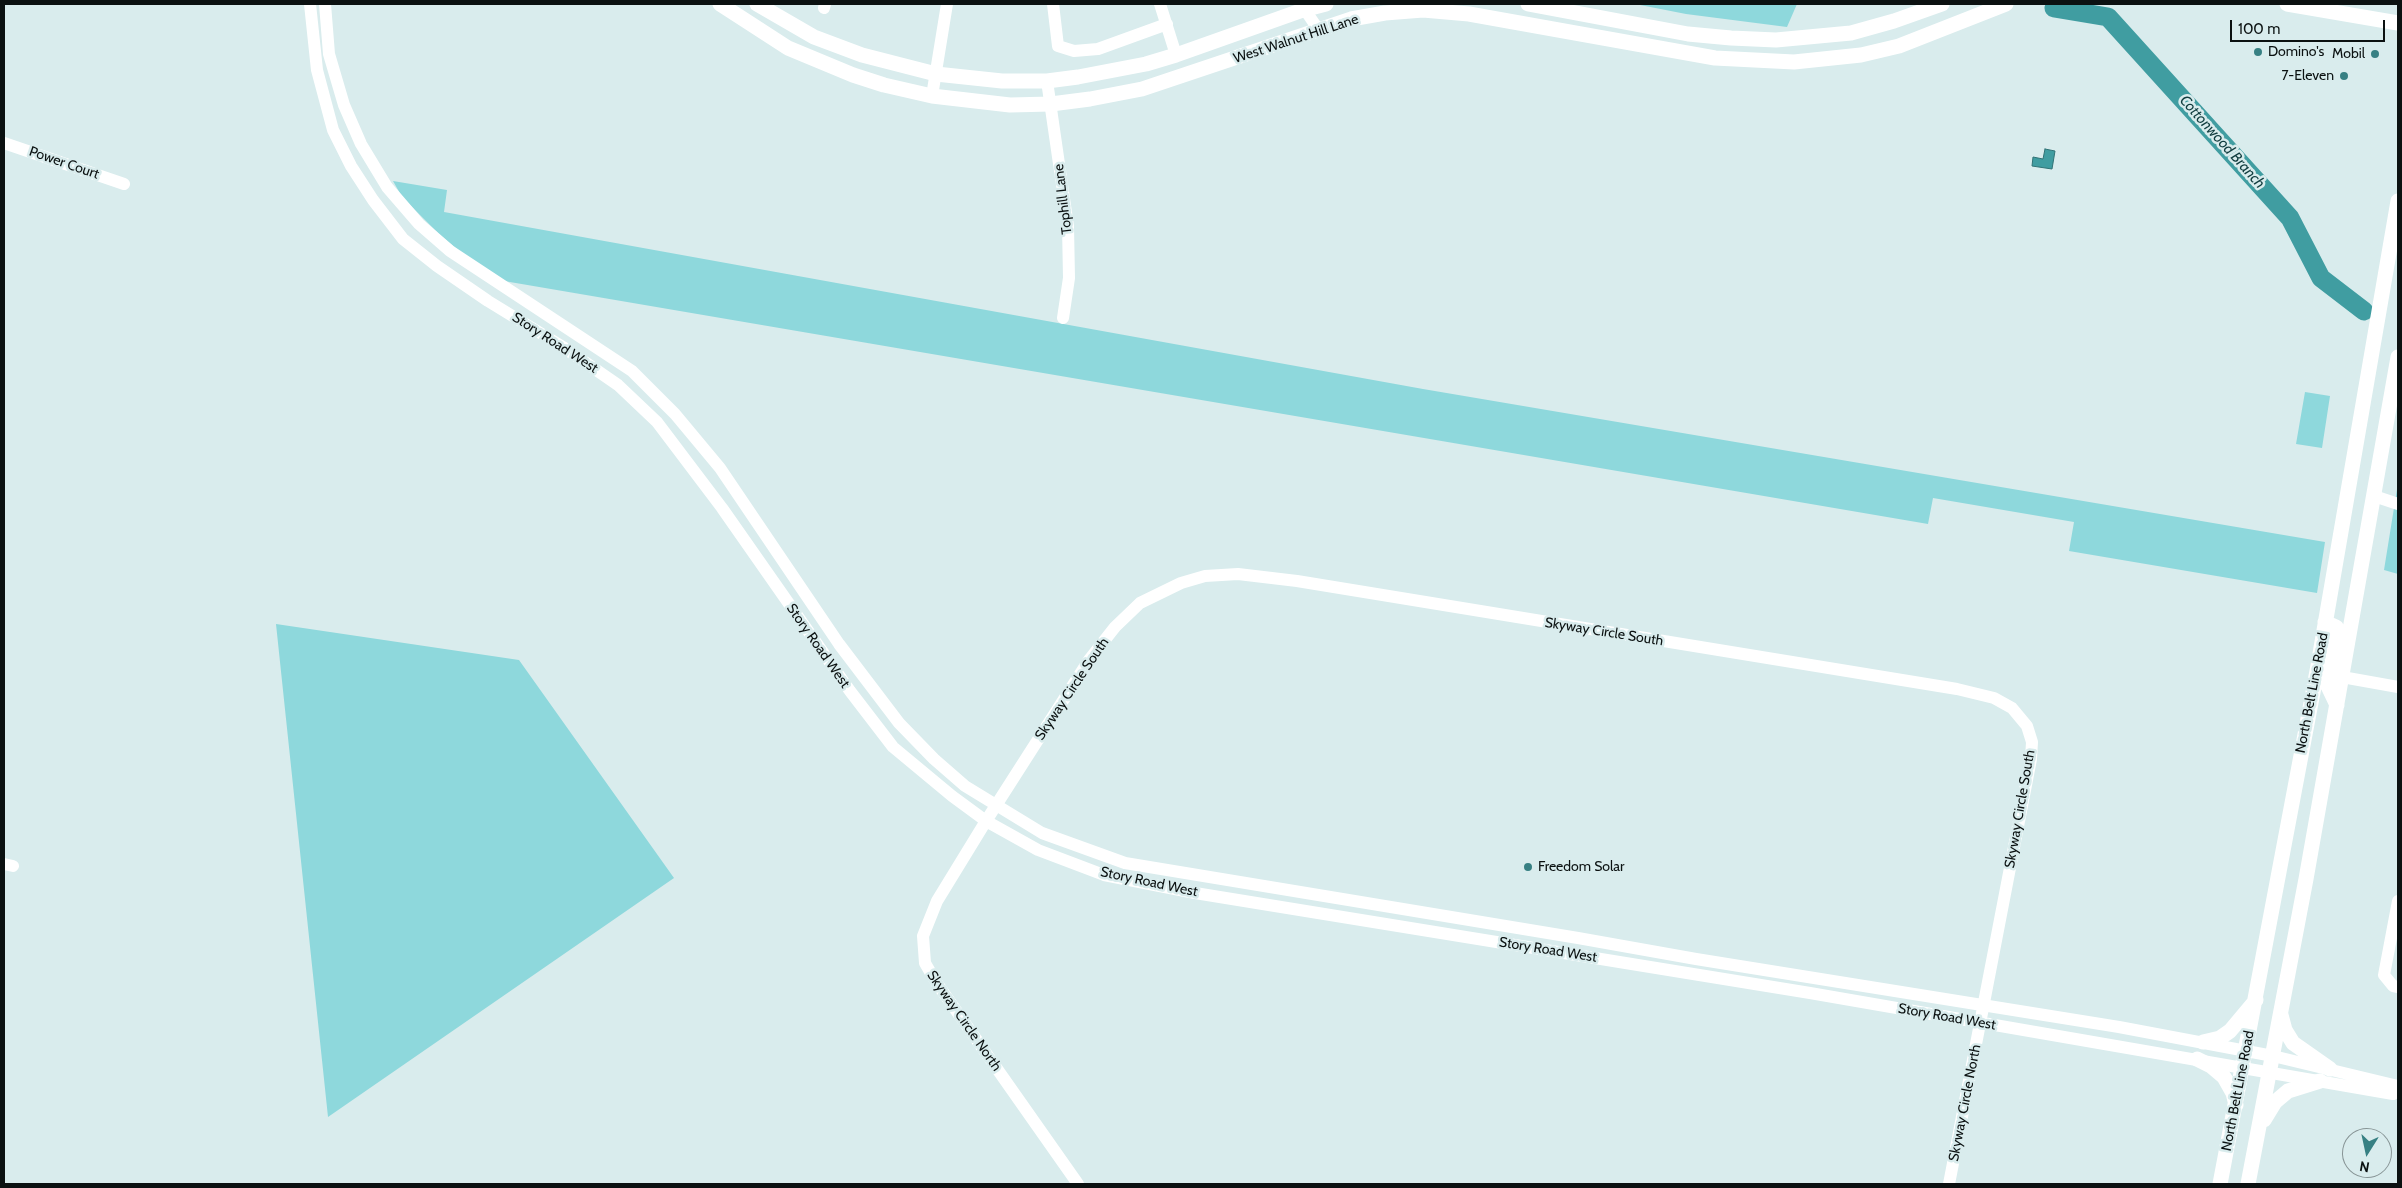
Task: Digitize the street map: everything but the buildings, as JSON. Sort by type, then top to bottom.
[{"type":"main road","name":"West Walnut Hill Lane","points":[[757,4],[804,31],[862,55],[936,74],[1002,81],[1047,81],[1104,73],[1176,56],[1302,7],[1323,4]]},
{"type":"main road","points":[[1528,4],[1688,34],[1731,38],[1806,38],[1851,32],[1894,21],[1942,4]]},
{"type":"main road","name":"West Walnut Hill Lane","points":[[723,6],[779,43],[806,57],[884,85],[932,96],[1010,105],[1051,104],[1142,89],[1351,19],[1385,13],[1423,10],[1469,14],[1708,57],[1751,61],[1819,60],[1860,55],[1899,46],[2006,4]]},
{"type":"main road","points":[[2287,4],[2398,23]]},
{"type":"main road","points":[[723,6],[741,7],[784,33],[804,31]]},
{"type":"main road","points":[[1918,13],[1924,35]]},
{"type":"main road","points":[[1894,21],[1899,46]]},
{"type":"main road","name":"North Belt Line Road","points":[[2220,1184],[2257,999],[2276,880],[2325,622],[2392,281],[2398,201]]},
{"type":"main road","name":"North Belt Line Road","points":[[2248,1184],[2281,1014],[2398,358]]},
{"type":"main road","points":[[2325,622],[2336,627],[2327,684],[2337,705]]},
{"type":"main road","points":[[2203,1042],[2220,1038],[2230,1031],[2257,999]]},
{"type":"main road","points":[[2281,1014],[2285,1030],[2293,1042],[2330,1069]]},
{"type":"main road","points":[[2198,1059],[2211,1066],[2224,1077],[2233,1093],[2236,1105]]},
{"type":"main road","points":[[2257,1138],[2265,1117],[2288,1090],[2320,1081]]},
{"type":"street","name":"Story Road West","points":[[310,4],[317,70],[334,130],[351,166],[373,200],[403,239],[437,266],[488,301],[563,346],[618,385],[657,422],[722,508],[850,691],[893,747],[952,796],[986,821],[1038,850],[1104,875],[1219,897],[1810,993],[2393,1094],[2398,1092]]},
{"type":"street","name":"Story Road West","points":[[325,4],[329,54],[344,105],[361,144],[386,187],[419,224],[450,251],[632,371],[675,414],[720,468],[839,644],[899,722],[934,759],[965,786],[1042,833],[1125,863],[2203,1042],[2273,1056],[2398,1086]]},
{"type":"street","points":[[932,96],[947,4]]},
{"type":"street","points":[[1053,4],[1058,46],[1068,49],[1098,49],[1166,24]]},
{"type":"street","points":[[1160,4],[1176,56]]},
{"type":"street","points":[[1318,30],[1323,4]]},
{"type":"street","points":[[1302,7],[1318,30]]},
{"type":"street","points":[[317,70],[332,65]]},
{"type":"street","name":"Tophill Lane","points":[[1047,81],[1068,226],[1069,278],[1063,318]]},
{"type":"street","name":"Power Court","points":[[4,142],[124,184]]},
{"type":"street","points":[[437,266],[450,251]]},
{"type":"street","points":[[2374,496],[2398,504]]},
{"type":"street","name":"Skyway Circle South","points":[[986,821],[1089,660],[1114,628],[1140,603],[1180,583],[1205,576],[1238,574],[1297,581],[1957,689],[1994,698],[2012,708],[2027,726],[2032,742],[2022,807],[1980,1023]]},
{"type":"street","points":[[2342,677],[2398,687]]},
{"type":"street","name":"Skyway Circle North","points":[[986,821],[927,920],[923,936],[925,963],[1078,1184]]},
{"type":"street","points":[[1219,897],[1222,880]]},
{"type":"street","points":[[1325,897],[1330,915]]},
{"type":"street","points":[[2398,901],[2384,976],[2393,986],[2398,987]]},
{"type":"street","name":"Skyway Circle North","points":[[1949,1184],[1980,1023]]},
{"type":"shaded area","points":[[1635,4],[1797,4],[1787,27],[1686,14]]},
{"type":"shaded area","points":[[2045,149],[2055,151],[2052,169],[2032,166],[2033,157],[2043,159]]},
{"type":"shaded area","points":[[393,181],[447,190],[444,212],[1423,389],[2325,542],[2317,593],[2069,551],[2074,522],[1933,498],[1928,524],[504,281],[469,259],[439,234],[402,197]]},
{"type":"shaded area","points":[[2305,392],[2330,396],[2322,448],[2296,444]]},
{"type":"shaded area","points":[[2398,483],[2398,574],[2384,570]]},
{"type":"shaded area","points":[[276,624],[519,660],[674,878],[328,1117]]},
{"type":"waterway","name":"Cottonwood Branch","points":[[2054,8],[2108,17],[2290,218],[2321,278],[2364,311]]},
{"type":"place","name":"Domino's","points":[[2258,52]]},
{"type":"place","name":"Mobil","points":[[2375,54]]},
{"type":"place","name":"7-Eleven","points":[[2344,76]]},
{"type":"place","name":"Freedom Solar","points":[[1528,867]]}]
